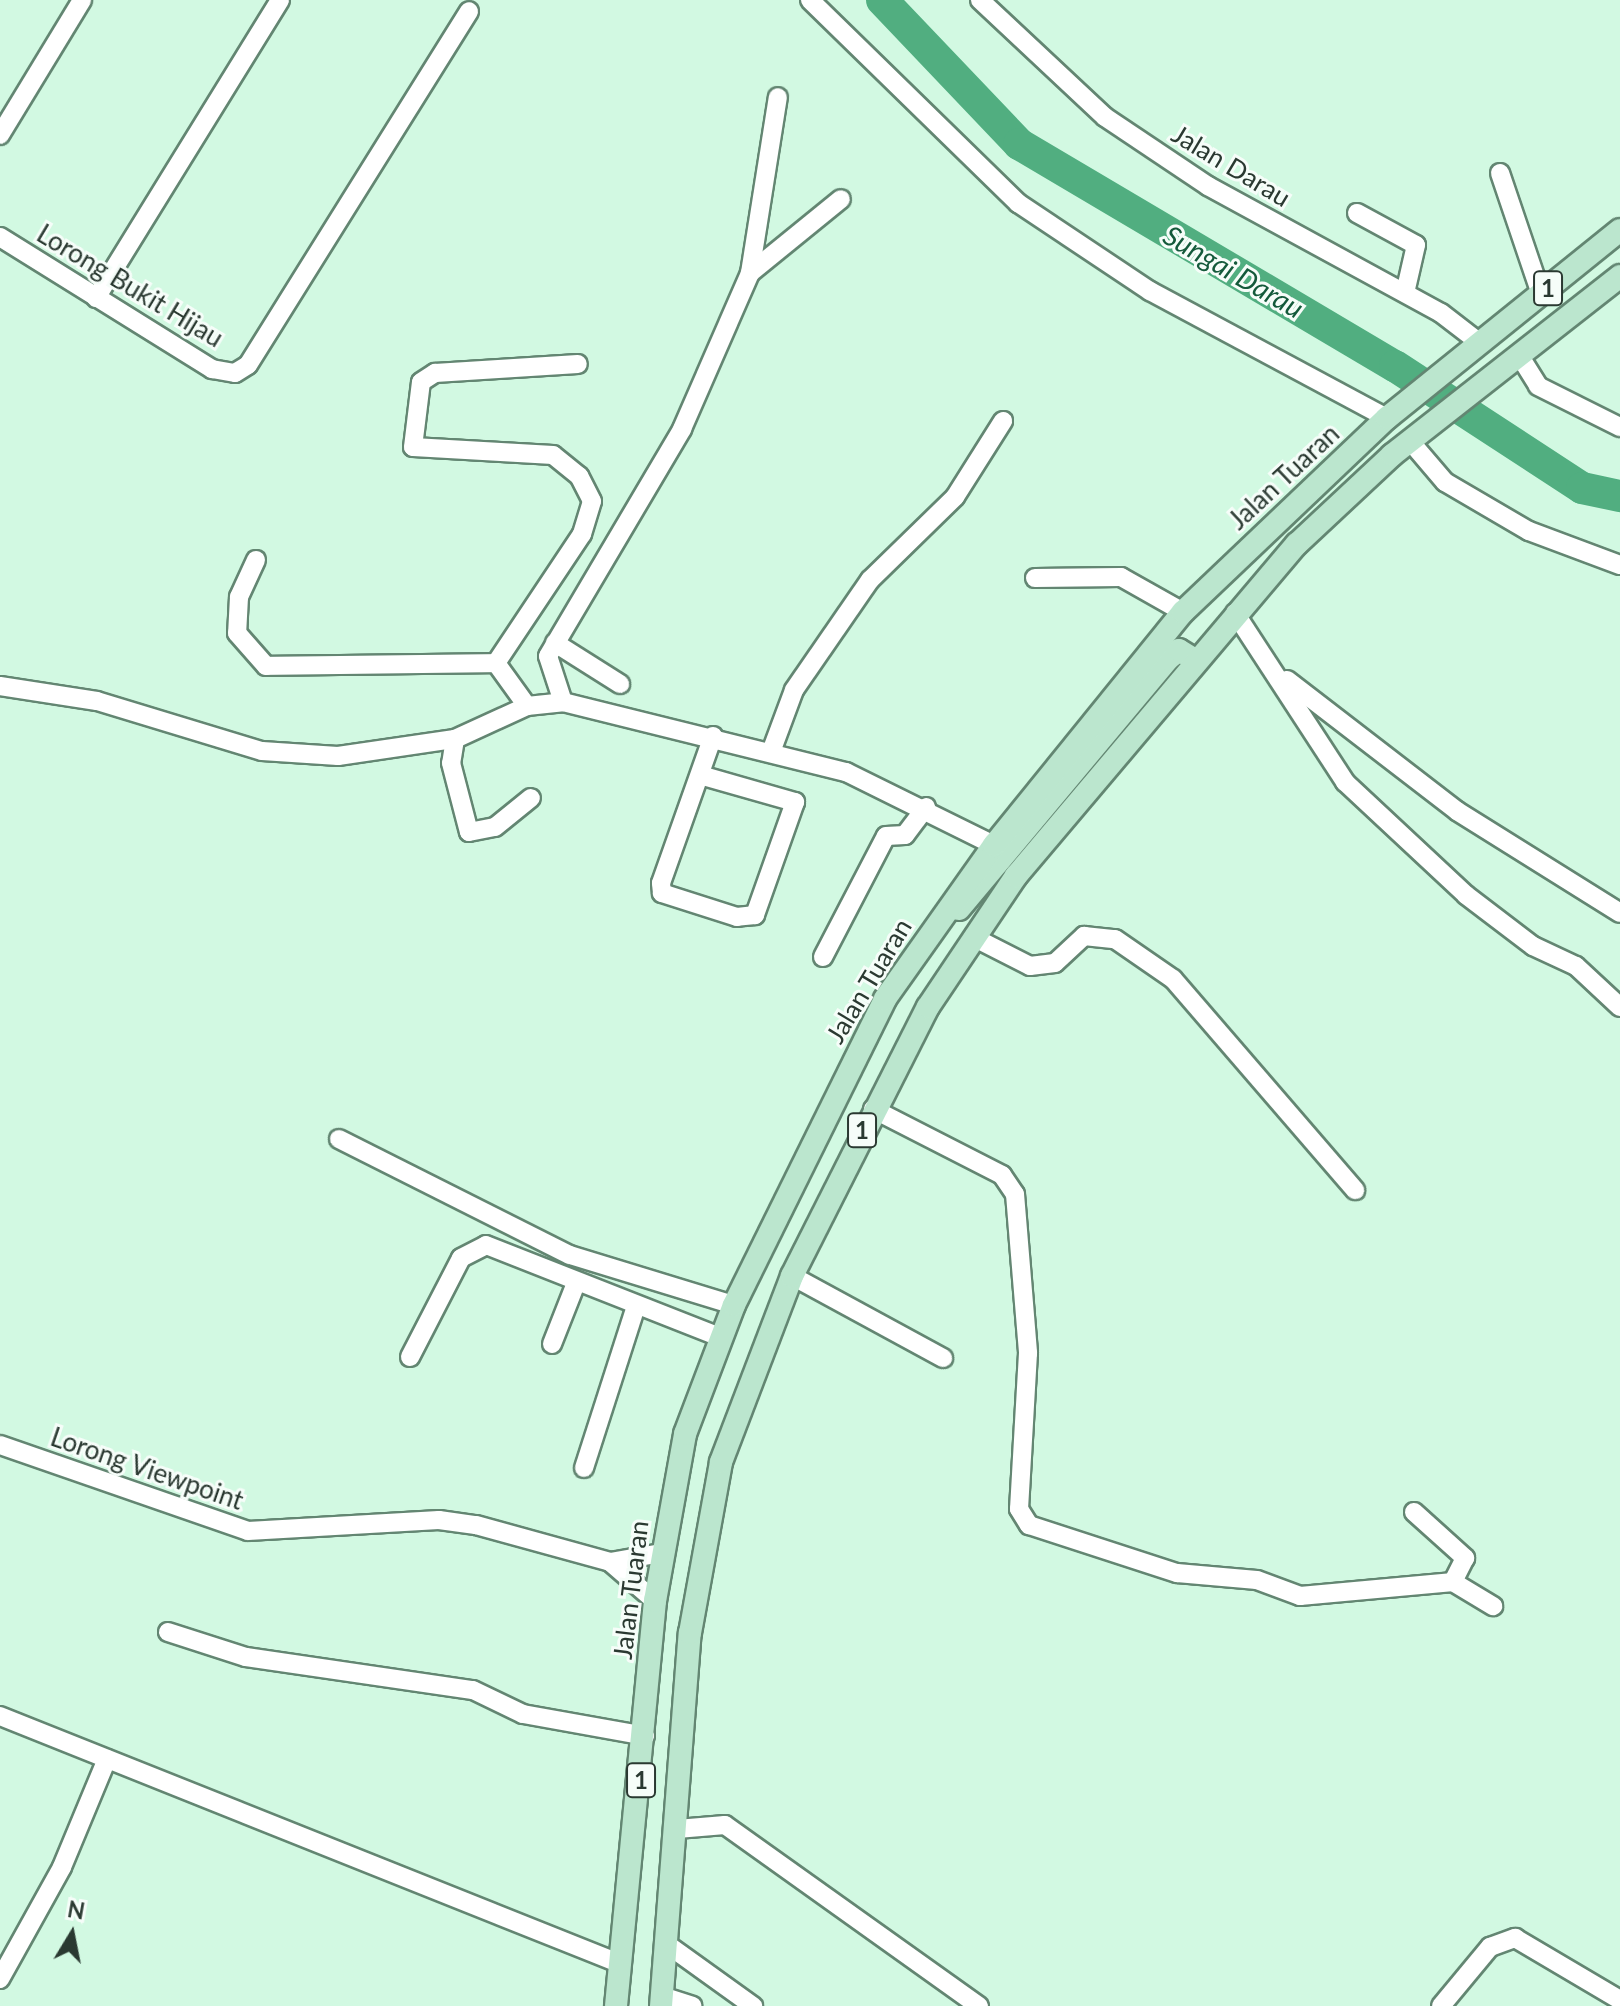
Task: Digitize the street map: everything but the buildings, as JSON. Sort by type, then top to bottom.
[{"type":"main road","name":"Jalan Tuaran","points":[[616,2006],[645,1736],[655,1601],[685,1434],[734,1305],[879,1010],[994,845],[1183,612],[1387,418],[1620,230]]},
{"type":"main road","name":"1","points":[[661,2001],[668,1945],[690,1633],[707,1524],[735,1413],[792,1276],[873,1109],[973,937],[1235,613],[1316,524],[1410,441],[1620,276]]},
{"type":"main road","points":[[940,919],[975,896],[1168,659],[1179,650],[1195,660]]},
{"type":"street","points":[[0,135],[82,0]]},
{"type":"street","points":[[96,298],[280,0]]},
{"type":"street","points":[[810,0],[1018,203],[1150,291],[1387,418]]},
{"type":"street","name":"Jalan Darau","points":[[980,0],[1105,117],[1208,186],[1405,293],[1479,345]]},
{"type":"street","name":"Lorong Bukit Hijau","points":[[0,237],[212,369],[235,373],[248,365],[469,11]]},
{"type":"street","points":[[563,702],[547,667],[555,643],[682,429],[750,273],[778,97]]},
{"type":"street","points":[[1500,173],[1541,294]]},
{"type":"street","points":[[750,273],[841,199]]},
{"type":"street","points":[[1357,213],[1416,245],[1405,293]]},
{"type":"street","points":[[1513,359],[1538,386],[1620,427]]},
{"type":"street","points":[[496,663],[582,534],[592,501],[579,476],[553,455],[413,447],[421,382],[435,373],[578,364]]},
{"type":"street","points":[[771,752],[794,690],[870,580],[955,497],[1003,421]]},
{"type":"street","points":[[1410,441],[1445,482],[1529,531],[1620,565]]},
{"type":"street","points":[[256,560],[239,597],[237,633],[266,666],[496,663]]},
{"type":"street","points":[[1035,578],[1121,577],[1183,612]]},
{"type":"street","points":[[1235,613],[1282,676],[1345,782],[1477,903],[1576,966],[1620,1007]]},
{"type":"street","points":[[555,643],[620,684]]},
{"type":"street","points":[[496,663],[527,706]]},
{"type":"street","points":[[1282,676],[1457,811],[1620,913]]},
{"type":"street","points":[[0,686],[97,701],[262,751],[338,756],[455,739],[527,706],[563,702],[713,736],[846,772],[926,807],[994,845]]},
{"type":"street","points":[[700,775],[795,802],[755,915],[737,917],[662,893],[700,775],[713,736]]},
{"type":"street","points":[[455,739],[451,763],[469,832],[495,827],[531,798]]},
{"type":"street","points":[[823,957],[886,836],[905,835],[926,807]]},
{"type":"street","points":[[973,937],[1030,966],[1055,963],[1084,936],[1115,939],[1173,979],[1355,1190]]},
{"type":"street","points":[[873,1109],[990,1168],[1015,1194],[1028,1353],[1019,1509],[1029,1525],[1177,1573],[1257,1580],[1300,1596],[1453,1582],[1493,1606]]},
{"type":"street","points":[[339,1139],[570,1255],[734,1305]]},
{"type":"street","points":[[410,1357],[471,1248],[486,1245],[635,1309],[720,1337]]},
{"type":"street","points":[[792,1276],[943,1358]]},
{"type":"street","points":[[552,1344],[576,1283]]},
{"type":"street","points":[[584,1468],[635,1309]]},
{"type":"street","name":"Lorong Viewpoint","points":[[0,1445],[248,1531],[453,1521],[610,1562]]},
{"type":"street","points":[[1414,1512],[1465,1558],[1453,1582]]},
{"type":"street","points":[[610,1562],[662,1553]]},
{"type":"street","points":[[610,1562],[655,1601]]},
{"type":"street","points":[[168,1632],[246,1657],[473,1690],[523,1714],[645,1736]]},
{"type":"street","points":[[0,1716],[621,1964]]},
{"type":"street","points":[[0,1979],[18,1950],[107,1759]]},
{"type":"street","points":[[677,1829],[725,1825],[979,2006]]},
{"type":"street","points":[[1441,2006],[1490,1947],[1515,1938],[1620,2000]]},
{"type":"street","points":[[0,1944],[18,1950]]},
{"type":"street","points":[[668,1945],[753,2006]]},
{"type":"street","points":[[661,2001],[692,2006]]},
{"type":"waterway","name":"Sungai Darau","points":[[882,0],[1019,144],[1395,366],[1582,488],[1620,496]]}]
